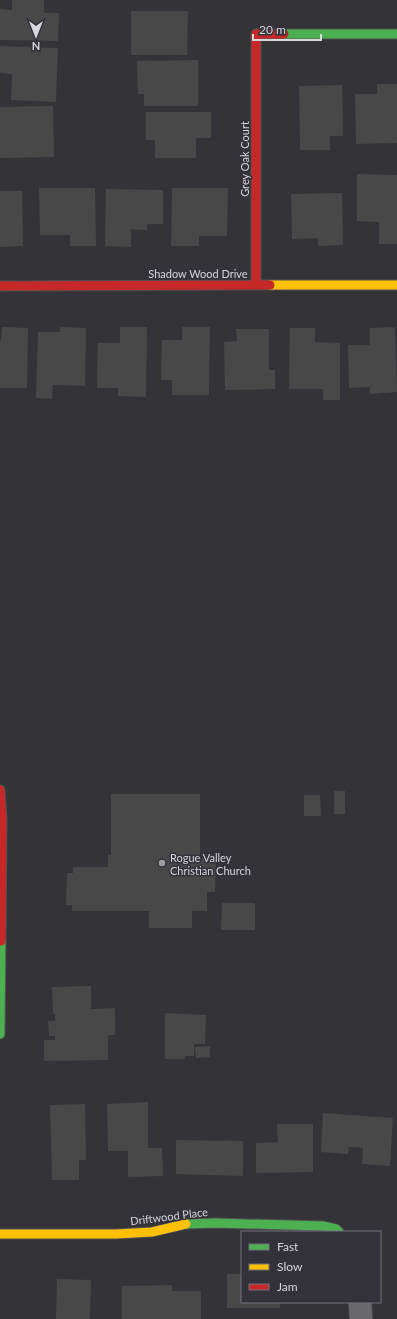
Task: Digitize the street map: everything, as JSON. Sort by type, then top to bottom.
[{"type":"street","name":"Grey Oak Court","points":[[256,285],[256,34],[397,34]]},
{"type":"street","name":"Shadow Wood Drive","points":[[0,286],[397,285]]},
{"type":"street","points":[[0,790],[2,820],[0,1034]]},
{"type":"street","name":"Driftwood Place","points":[[0,1234],[116,1234],[152,1232],[186,1224],[215,1223],[323,1226],[336,1229],[338,1231]]},
{"type":"street","points":[[360,1303],[361,1319]]},
{"type":"building","points":[[12,0],[44,0],[44,13],[59,13],[58,41],[0,40],[0,9],[12,10]]},
{"type":"building","points":[[131,11],[188,11],[187,55],[131,55]]},
{"type":"building","points":[[0,46],[58,48],[56,102],[11,100],[12,74],[0,73]]},
{"type":"building","points":[[198,60],[198,106],[144,106],[144,94],[138,94],[137,61]]},
{"type":"building","points":[[377,84],[397,84],[397,143],[356,144],[355,94],[377,94]]},
{"type":"building","points":[[342,85],[343,136],[330,136],[330,150],[300,150],[299,86]]},
{"type":"building","points":[[53,106],[54,157],[0,158],[0,107]]},
{"type":"building","points":[[146,112],[211,112],[211,138],[196,138],[196,158],[155,158],[155,140],[146,140]]},
{"type":"building","points":[[357,174],[397,175],[397,244],[379,244],[379,222],[357,221]]},
{"type":"building","points":[[39,188],[95,188],[96,246],[70,246],[70,235],[40,235]]},
{"type":"building","points":[[172,188],[228,188],[227,236],[199,236],[199,246],[171,246]]},
{"type":"building","points":[[106,189],[163,190],[163,224],[147,224],[147,230],[131,229],[131,247],[105,246]]},
{"type":"building","points":[[0,191],[22,191],[23,246],[0,247]]},
{"type":"building","points":[[342,193],[343,245],[318,246],[318,238],[292,239],[291,194]]},
{"type":"building","points":[[2,327],[28,328],[27,388],[0,388],[0,340]]},
{"type":"building","points":[[60,327],[86,328],[85,386],[53,385],[52,399],[36,398],[38,332],[60,332]]},
{"type":"building","points":[[120,327],[147,327],[146,397],[118,396],[118,388],[97,388],[98,343],[120,343]]},
{"type":"building","points":[[182,327],[210,327],[209,395],[172,395],[172,380],[161,380],[162,340],[182,340]]},
{"type":"building","points":[[395,327],[397,392],[370,394],[370,387],[349,388],[348,345],[370,345],[370,328]]},
{"type":"building","points":[[290,328],[315,328],[315,342],[340,343],[340,400],[323,400],[323,389],[289,389]]},
{"type":"building","points":[[236,329],[269,329],[269,370],[275,370],[275,389],[225,390],[224,342],[237,341]]},
{"type":"building","points":[[334,791],[345,791],[345,814],[334,814]]},
{"type":"building","name":"Rogue Valley Christian Church","points":[[111,794],[200,794],[200,858],[216,858],[215,892],[207,892],[207,911],[192,911],[192,928],[149,928],[149,911],[72,911],[72,905],[66,905],[67,873],[73,873],[73,867],[108,867],[108,855],[111,855]]},
{"type":"building","points":[[304,795],[320,795],[321,816],[304,816]]},
{"type":"building","points":[[222,903],[255,903],[255,930],[221,930]]},
{"type":"building","points":[[91,986],[91,1009],[115,1008],[115,1035],[108,1035],[108,1060],[44,1061],[44,1040],[55,1040],[55,1036],[49,1036],[48,1021],[55,1021],[55,1014],[53,1014],[52,987]]},
{"type":"building","points":[[165,1013],[206,1015],[205,1044],[194,1044],[194,1056],[185,1056],[185,1059],[165,1059]]},
{"type":"building","points":[[210,1046],[210,1057],[196,1058],[195,1047]]},
{"type":"building","points":[[148,1102],[148,1148],[162,1148],[163,1176],[128,1177],[128,1151],[108,1151],[107,1104]]},
{"type":"building","points":[[85,1104],[86,1160],[79,1160],[79,1180],[52,1180],[50,1105]]},
{"type":"building","points":[[323,1113],[393,1118],[390,1166],[362,1164],[363,1148],[349,1147],[348,1154],[321,1152]]},
{"type":"building","points":[[277,1124],[313,1124],[313,1172],[256,1173],[256,1143],[278,1142]]},
{"type":"building","points":[[176,1140],[243,1141],[243,1176],[176,1174]]},
{"type":"building","points":[[227,1274],[241,1274],[241,1303],[280,1303],[280,1308],[227,1308]]},
{"type":"building","points":[[57,1279],[91,1280],[90,1319],[56,1319]]},
{"type":"building","points":[[172,1285],[172,1291],[201,1291],[201,1319],[122,1319],[122,1286]]},
{"type":"traffic: fast","points":[[284,34],[397,34]]},
{"type":"traffic: fast","points":[[0,1034],[1,941]]},
{"type":"traffic: fast","points":[[186,1224],[215,1223],[323,1226],[336,1229],[338,1231]]},
{"type":"traffic: slow","points":[[270,285],[397,285]]},
{"type":"traffic: slow","points":[[0,1234],[116,1234],[152,1232],[186,1224]]},
{"type":"traffic: jam","points":[[256,285],[256,34],[284,34]]},
{"type":"traffic: jam","points":[[0,286],[270,285]]},
{"type":"traffic: jam","points":[[0,790],[2,820],[1,941]]},
{"type":"place","name":"Rogue Valley Christian Church","points":[[162,863]]}]
